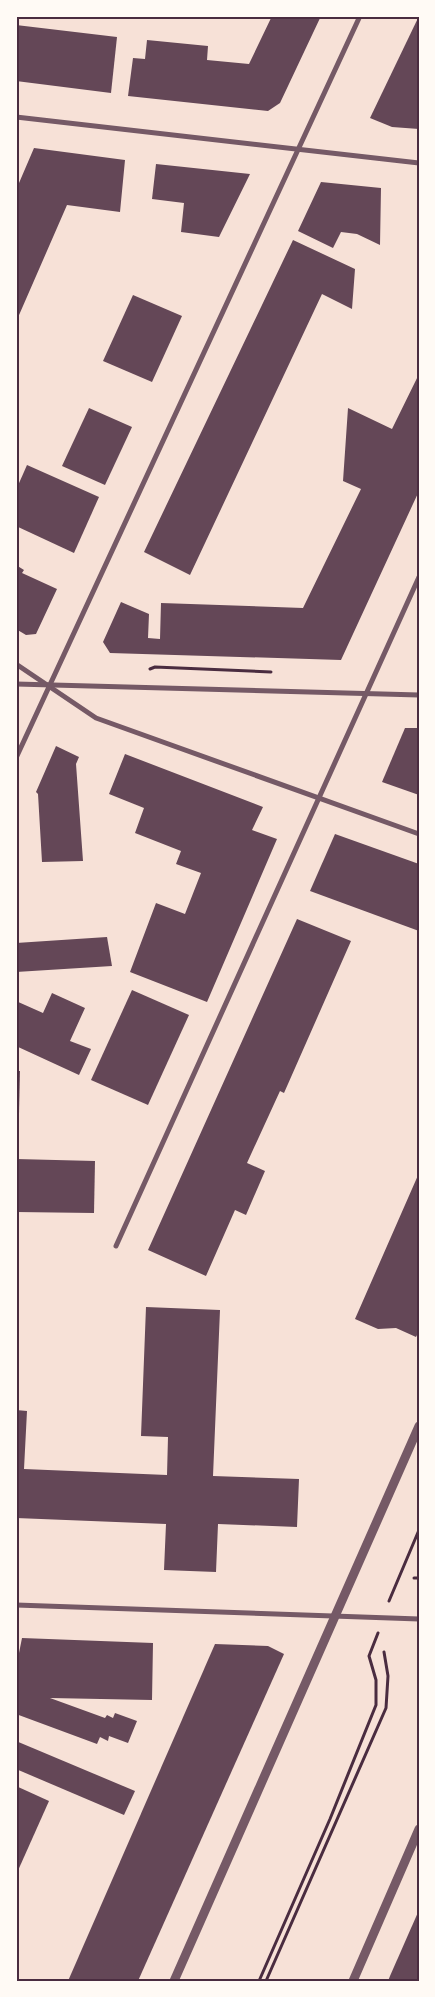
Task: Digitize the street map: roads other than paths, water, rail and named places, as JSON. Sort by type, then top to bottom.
[{"type":"street","points":[[16,758],[360,16]]},
{"type":"street","points":[[16,117],[419,163]]},
{"type":"street","points":[[116,1246],[419,576]]},
{"type":"street","points":[[16,664],[96,718],[419,834]]},
{"type":"street","points":[[16,684],[419,695]]},
{"type":"street","points":[[174,1981],[419,1426]]},
{"type":"street","points":[[16,1605],[419,1619]]},
{"type":"street","points":[[353,1981],[419,1829]]}]
